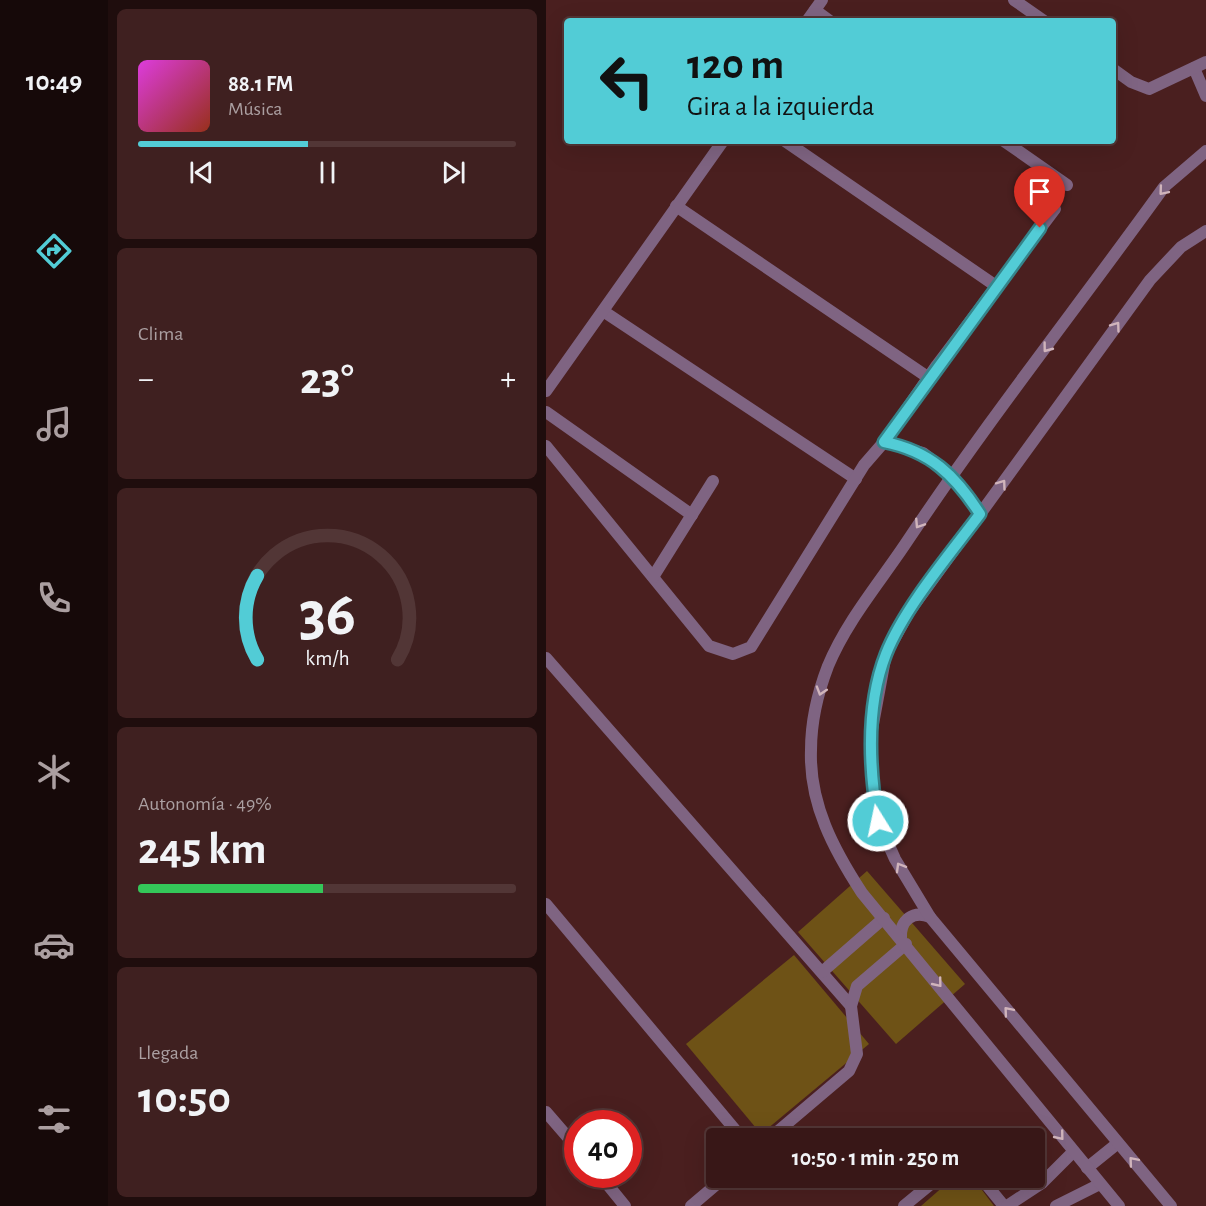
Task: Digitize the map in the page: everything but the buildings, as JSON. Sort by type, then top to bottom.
[{"type":"street","points":[[1014,0],[1040,18]]},
{"type":"street","points":[[1116,71],[1131,82],[1149,89],[1206,62]]},
{"type":"street","points":[[1194,68],[1206,96]]},
{"type":"street","points":[[546,391],[721,144]]},
{"type":"street","points":[[789,144],[996,286]]},
{"type":"street","points":[[1008,144],[1067,185]]},
{"type":"street","points":[[1119,1206],[904,941],[862,893],[836,853],[819,809],[814,789],[810,750],[817,703],[828,666],[845,633],[951,475],[1164,188],[1206,152]]},
{"type":"street","points":[[676,206],[929,378]]},
{"type":"street","points":[[546,446],[709,646],[733,654],[751,648],[856,479],[996,286],[1055,209]]},
{"type":"street","points":[[1171,1206],[930,917],[895,859],[878,821],[873,790],[871,735],[877,691],[886,654],[909,612],[1150,280],[1181,247],[1206,231]]},
{"type":"street","points":[[603,311],[856,479]]},
{"type":"street","points":[[546,412],[692,515]]},
{"type":"street","points":[[884,442],[923,453],[951,475],[980,514]]},
{"type":"street","points":[[652,577],[714,482]]},
{"type":"street","points":[[546,658],[851,1006]]},
{"type":"street","points":[[546,904],[733,1128]]},
{"type":"street","points":[[782,1128],[849,1071],[857,1054],[851,1006],[857,986],[904,941],[903,923],[908,917],[923,914],[930,917]]},
{"type":"street","points":[[822,972],[884,918]]},
{"type":"street","points":[[546,1112],[564,1133]]},
{"type":"street","points":[[1087,1168],[1118,1143]]},
{"type":"street","points":[[990,1188],[1006,1206],[1042,1183],[1073,1152]]},
{"type":"street","points":[[1056,1206],[1100,1184]]},
{"type":"street","points":[[610,1188],[625,1206]]},
{"type":"street","points":[[691,1206],[712,1188]]},
{"type":"street","points":[[904,1206],[926,1188]]},
{"type":"shaded area","points":[[867,871],[965,984],[896,1044],[798,932]]},
{"type":"shaded area","points":[[794,955],[869,1044],[768,1128],[756,1128],[686,1044]]},
{"type":"shaded area","points":[[942,1188],[980,1188],[994,1206],[921,1206]]},
{"type":"route","points":[[878,821],[873,790],[871,735],[877,691],[886,654],[909,612],[980,514],[951,475],[923,453],[884,442],[937,365],[1040,228]]}]
